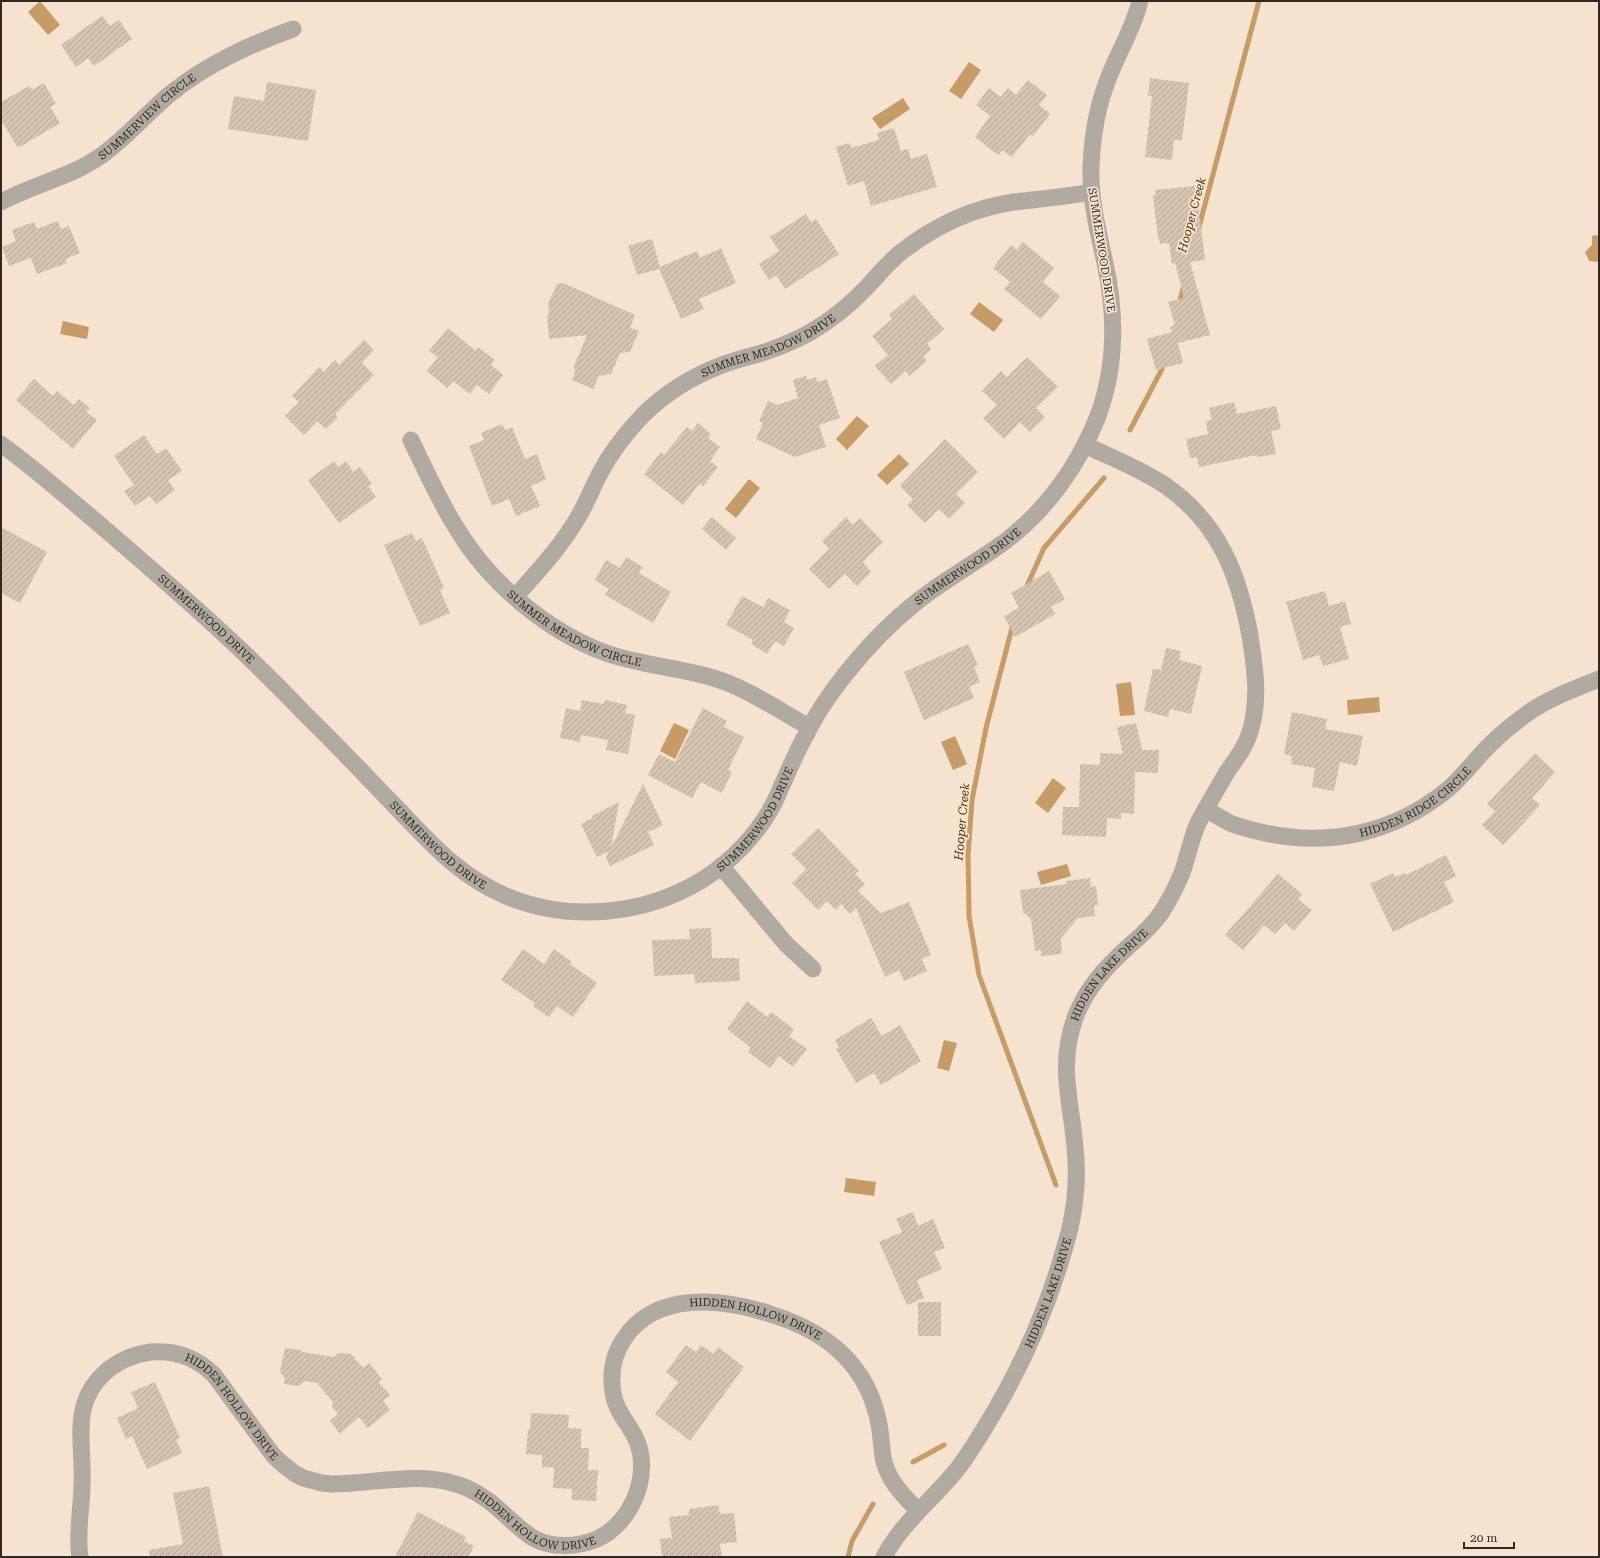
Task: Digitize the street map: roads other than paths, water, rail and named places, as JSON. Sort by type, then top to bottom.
[{"type":"street","name":"SUMMERWOOD DRIVE","points":[[1,444],[37,472],[137,556],[245,654],[342,751],[438,851],[455,867],[473,880],[510,898],[555,910],[579,913],[604,912],[630,908],[656,901],[687,888],[721,866],[742,847],[760,825],[773,804],[809,727],[826,701],[866,651],[916,602],[1005,541],[1027,523],[1046,503],[1061,483],[1085,445],[1098,415],[1106,388],[1111,358],[1113,330],[1112,301],[1091,192],[1093,135],[1106,82],[1129,33],[1138,11],[1140,1]]},
{"type":"street","name":"SUMMERVIEW CIRCLE","points":[[1,202],[28,189],[71,174],[118,143],[150,112],[191,78],[239,51],[293,29]]},
{"type":"street","name":"SUMMER MEADOW DRIVE","points":[[515,597],[566,536],[578,518],[601,472],[627,432],[662,399],[682,385],[722,365],[767,352],[790,343],[812,331],[848,305],[899,254],[941,226],[988,207],[1013,202],[1059,198],[1091,192]]},
{"type":"street","name":"SUMMER MEADOW CIRCLE","points":[[411,440],[459,533],[489,571],[515,597],[541,617],[563,632],[585,644],[623,658],[727,682],[809,727]]},
{"type":"street","name":"HIDDEN LAKE DRIVE","points":[[884,1557],[892,1542],[918,1511],[933,1497],[960,1466],[990,1420],[1028,1347],[1057,1272],[1070,1229],[1076,1190],[1075,1148],[1068,1103],[1066,1068],[1066,1053],[1074,1019],[1087,992],[1096,979],[1150,927],[1165,907],[1175,888],[1191,842],[1206,809],[1242,750],[1253,721],[1256,705],[1257,692],[1254,662],[1244,605],[1238,582],[1215,535],[1180,496],[1163,484],[1085,445]]},
{"type":"street","name":"HIDDEN RIDGE CIRCLE","points":[[1206,809],[1241,827],[1297,838],[1339,837],[1358,834],[1380,827],[1416,810],[1447,790],[1494,740],[1529,712],[1599,679]]},
{"type":"street","points":[[721,866],[786,944],[813,969]]},
{"type":"street","name":"HIDDEN HOLLOW DRIVE","points":[[80,1557],[78,1543],[82,1475],[80,1421],[82,1409],[87,1396],[104,1374],[127,1358],[152,1352],[165,1352],[187,1356],[206,1367],[214,1375],[273,1456],[287,1468],[304,1478],[332,1484],[415,1478],[440,1479],[463,1486],[483,1496],[497,1506],[527,1534],[537,1540],[548,1544],[573,1545],[599,1538],[623,1519],[632,1505],[641,1477],[641,1463],[636,1440],[620,1415],[613,1393],[613,1364],[618,1347],[625,1336],[636,1324],[648,1315],[669,1305],[689,1302],[740,1306],[788,1319],[815,1333],[840,1351],[860,1375],[868,1388],[874,1403],[880,1427],[883,1458],[889,1477],[918,1511]]},
{"type":"waterway","name":"Hooper Creek","points":[[1199,227],[1259,1]]},
{"type":"waterway","name":"Hooper Creek","points":[[1179,304],[1184,285]]},
{"type":"waterway","name":"Hooper Creek","points":[[1130,430],[1162,369],[1163,362]]},
{"type":"waterway","name":"Hooper Creek","points":[[1026,588],[1044,548],[1104,478]]},
{"type":"waterway","name":"Hooper Creek","points":[[1013,624],[986,728],[972,800],[968,855],[969,916],[979,975],[1056,1185]]},
{"type":"waterway","name":"Hooper Creek","points":[[913,1462],[944,1445]]},
{"type":"waterway","name":"Hooper Creek","points":[[848,1557],[852,1541],[873,1504]]}]
